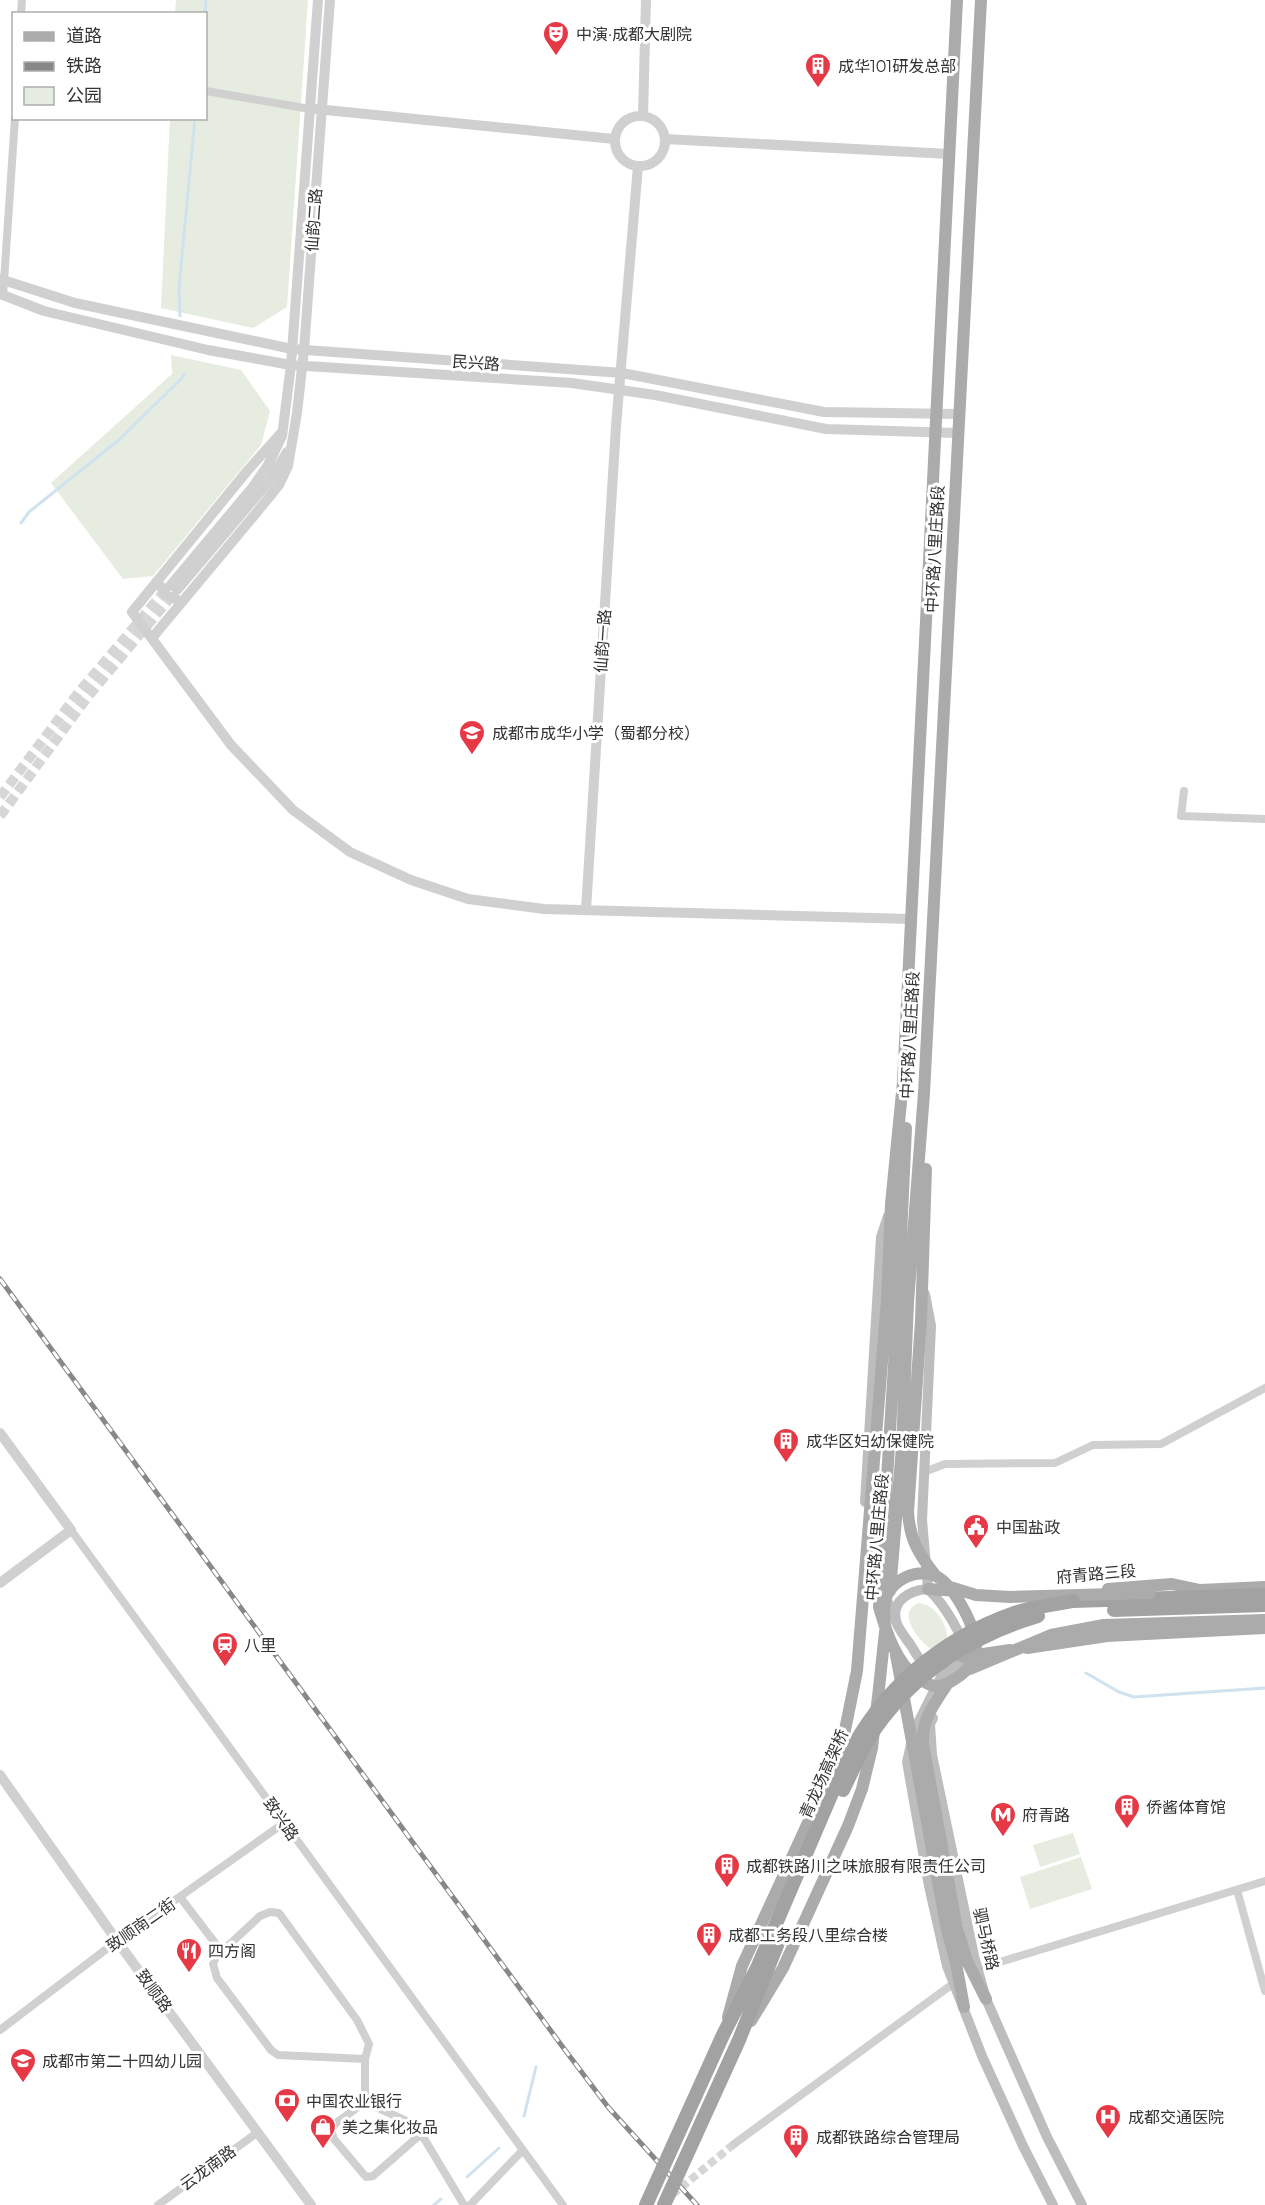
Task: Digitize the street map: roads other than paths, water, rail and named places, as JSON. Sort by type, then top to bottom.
[{"type":"highway","name":"青龙场高架桥","points":[[646,2205],[723,2035],[757,1968],[847,1758],[861,1731],[891,1692],[915,1668],[964,1635],[1014,1613],[1038,1607],[1073,1601],[1265,1595]]},
{"type":"highway","name":"青龙场高架桥","points":[[664,2205],[739,2040],[841,1794],[874,1730],[910,1687],[985,1635],[1042,1615],[1073,1610],[1144,1610],[1265,1605]]},
{"type":"main road","name":"中环路八里庄路段","points":[[739,2040],[783,1968],[848,1826],[862,1789],[872,1748],[895,1545],[898,1301],[891,1204],[903,1082],[957,0]]},
{"type":"main road","name":"中环路八里庄路段","points":[[723,2035],[742,1966],[816,1808],[844,1735],[857,1671],[898,1301],[924,1093],[981,0]]},
{"type":"main road","points":[[903,1082],[906,1126],[898,1301],[879,1600],[891,1624],[922,1662],[946,1677]]},
{"type":"main road","points":[[924,1093],[926,1159],[923,1277],[908,1512],[910,1531],[915,1546],[935,1575],[950,1587],[972,1625],[976,1653],[970,1669]]},
{"type":"main road","points":[[891,1204],[881,1238],[863,1543],[891,1624],[947,1930],[986,1999],[1047,2137],[1082,2205]]},
{"type":"main road","points":[[895,1651],[916,1677],[933,1686],[946,1677],[960,1662],[963,1647],[943,1605],[928,1589],[922,1520],[931,1326],[923,1277]]},
{"type":"main road","points":[[891,1624],[884,1609],[887,1595],[898,1582],[918,1573],[935,1575]]},
{"type":"main road","name":"府青路三段","points":[[928,1589],[1005,1595],[1050,1594],[1172,1584],[1200,1590],[1265,1587]]},
{"type":"main road","points":[[950,1587],[976,1595],[1010,1597],[1200,1590]]},
{"type":"main road","points":[[891,1624],[904,1596],[917,1590],[928,1589]]},
{"type":"main road","points":[[1053,2205],[982,2056],[947,1966],[929,1886],[907,1762],[914,1731],[946,1677],[1051,1635],[1104,1625],[1265,1620]]},
{"type":"main road","points":[[960,1662],[1107,1636],[1265,1628]]},
{"type":"main road","name":"驷马桥路","points":[[960,1662],[930,1725],[930,1740],[945,1819],[967,1964]]},
{"type":"main road","points":[[946,1677],[922,1731],[957,1928],[967,1964],[964,2007]]},
{"type":"street","name":"仙韵二路","points":[[292,439],[284,460],[270,480],[173,588],[252,488],[275,452],[282,432],[291,365],[318,0]]},
{"type":"street","name":"仙韵二路","points":[[152,639],[279,485],[288,466],[303,366],[330,0]]},
{"type":"street","points":[[643,116],[646,0]]},
{"type":"street","points":[[207,91],[310,109],[614,139]]},
{"type":"street","points":[[643,116],[658,123],[665,140],[660,156],[654,162],[638,166],[624,160],[615,147],[614,139],[620,125],[626,119],[643,116]]},
{"type":"street","points":[[2,295],[15,120]]},
{"type":"street","points":[[665,140],[949,154]]},
{"type":"street","name":"仙韵一路","points":[[586,910],[620,389],[638,166]]},
{"type":"street","name":"民兴路","points":[[2,280],[75,303],[292,349],[622,373],[824,412],[958,414]]},
{"type":"street","name":"民兴路","points":[[2,295],[55,313],[208,350],[291,365],[572,383],[656,394],[826,429],[957,434]]},
{"type":"street","points":[[282,432],[132,612],[231,745],[293,810],[350,852],[411,880],[468,899],[544,909],[910,919]]},
{"type":"street","points":[[157,581],[166,595],[182,602]]},
{"type":"street","points":[[1184,790],[1181,816],[1265,819]]},
{"type":"street","points":[[924,1472],[945,1464],[1055,1463],[1093,1445],[1161,1444],[1265,1388]]},
{"type":"street","name":"致兴路","points":[[0,1433],[563,2205]]},
{"type":"street","points":[[0,1583],[71,1530]]},
{"type":"street","name":"致顺路","points":[[0,1775],[117,1941],[310,2205]]},
{"type":"street","name":"致顺南二街","points":[[0,2030],[117,1941],[284,1823]]},
{"type":"street","points":[[967,1964],[1265,1881]]},
{"type":"street","points":[[1237,1890],[1265,1991]]},
{"type":"street","points":[[180,1897],[222,1952]]},
{"type":"street","points":[[365,2059],[278,2055],[271,2050],[217,1978],[213,1964],[216,1957],[260,1916],[270,1912],[279,1913],[357,2020],[369,2044],[365,2059],[365,2102]]},
{"type":"street","points":[[734,2144],[954,1983]]},
{"type":"street","points":[[365,2102],[336,2123],[331,2130],[334,2139],[366,2177],[374,2176],[421,2134]]},
{"type":"street","points":[[365,2102],[411,2123],[421,2134],[464,2205]]},
{"type":"street","name":"云龙南路","points":[[158,2205],[258,2132]]},
{"type":"street","points":[[470,2205],[523,2150]]},
{"type":"waterway","points":[[205,12],[206,0]]},
{"type":"waterway","points":[[180,316],[179,288],[195,120]]},
{"type":"waterway","points":[[21,523],[29,512],[120,439],[184,374]]},
{"type":"waterway","points":[[1086,1673],[1119,1692],[1134,1697],[1265,1688]]},
{"type":"waterway","points":[[524,2116],[536,2067]]},
{"type":"waterway","points":[[467,2177],[499,2148]]},
{"type":"waterway","points":[[434,2205],[441,2199]]},
{"type":"tunnel","points":[[0,797],[79,692],[169,586]]},
{"type":"tunnel","points":[[0,816],[86,699],[175,592]]},
{"type":"tunnel","points":[[672,2195],[734,2144]]},
{"type":"railway","points":[[0,1279],[562,2046],[608,2107],[697,2205]]},
{"type":"place","name":"中演·成都大剧院","points":[[556,57]]},
{"type":"place","name":"成华101研发总部","points":[[818,89]]},
{"type":"place","name":"成都市成华小学（蜀都分校）","points":[[472,756]]},
{"type":"place","name":"成华区妇幼保健院","points":[[786,1464]]},
{"type":"place","name":"中国盐政","points":[[976,1550]]},
{"type":"place","name":"八里","points":[[225,1668]]},
{"type":"place","name":"侨酱体育馆","points":[[1127,1830]]},
{"type":"place","name":"府青路","points":[[1003,1838]]},
{"type":"place","name":"成都铁路川之味旅服有限责任公司","points":[[727,1889]]},
{"type":"place","name":"成都工务段八里综合楼","points":[[709,1958]]},
{"type":"place","name":"四方阁","points":[[189,1974]]},
{"type":"place","name":"成都市第二十四幼儿园","points":[[23,2084]]},
{"type":"place","name":"中国农业银行","points":[[287,2124]]},
{"type":"place","name":"成都交通医院","points":[[1108,2140]]},
{"type":"place","name":"美之集化妆品","points":[[323,2150]]},
{"type":"place","name":"成都铁路综合管理局","points":[[796,2160]]}]
